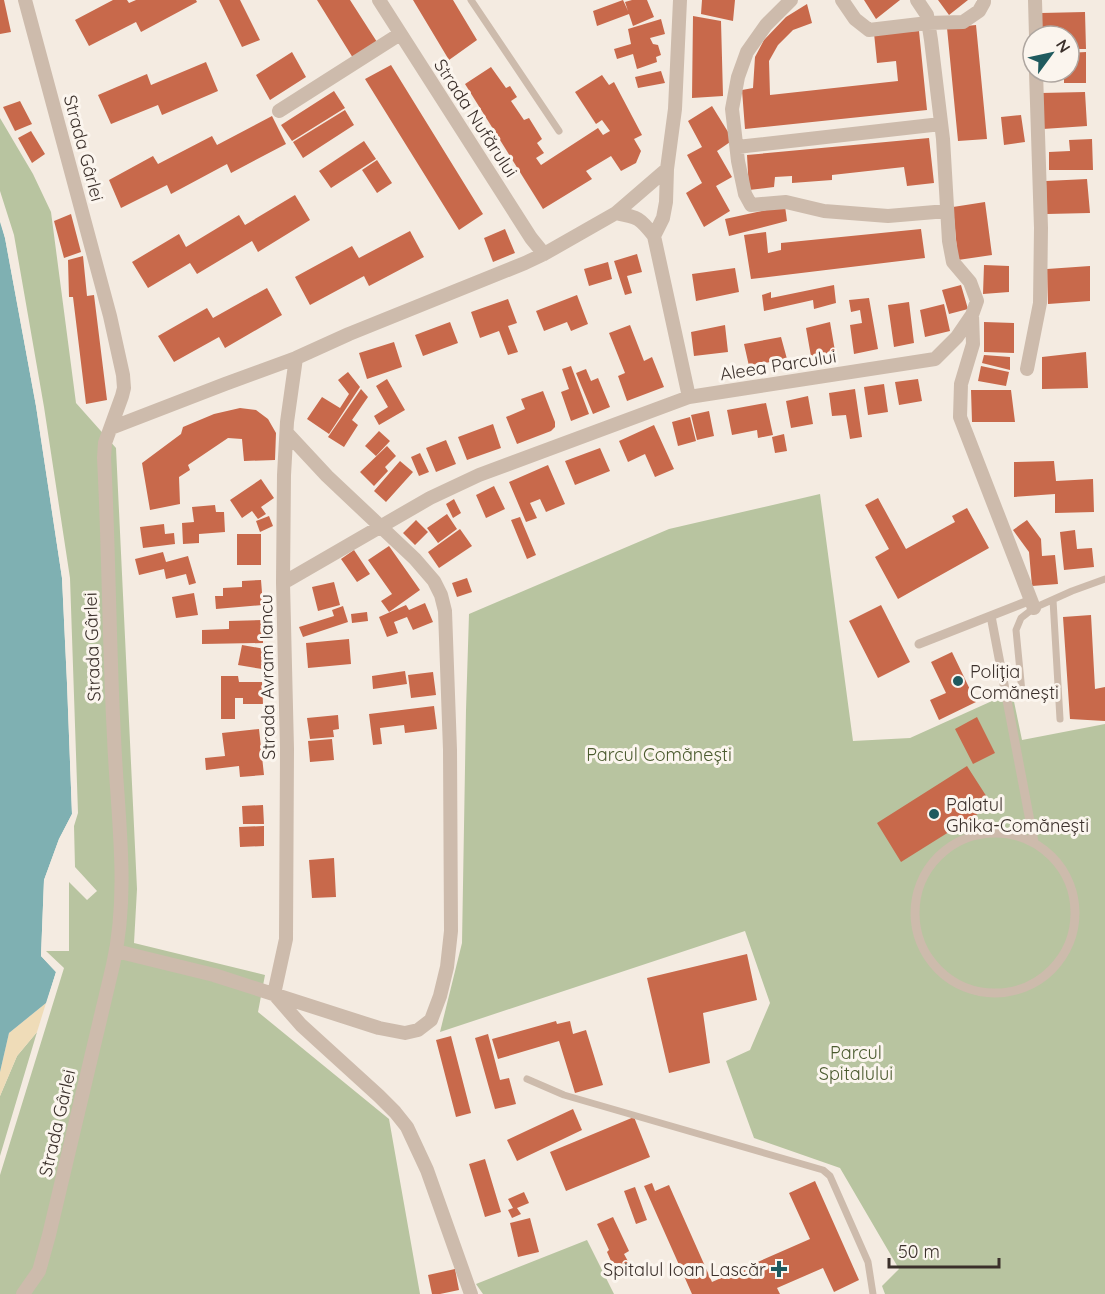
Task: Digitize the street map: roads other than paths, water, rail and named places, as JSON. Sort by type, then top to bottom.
[{"type":"street","name":"Strada Gârlei","points":[[25,0],[105,299],[120,359],[124,388],[121,403],[105,443],[104,458],[110,664],[121,878],[120,928],[49,1235],[39,1271],[26,1293]]},
{"type":"street","name":"Strada Nufărului","points":[[379,0],[531,238],[544,254]]},
{"type":"street","points":[[654,236],[663,218],[667,184],[675,110],[680,0]]},
{"type":"street","points":[[791,0],[766,25],[747,52],[738,77],[732,108],[745,194],[751,205],[786,202],[825,211],[888,216],[947,211]]},
{"type":"street","points":[[842,0],[855,19],[869,30],[928,23],[963,22],[978,11],[984,0]]},
{"type":"street","points":[[917,0],[927,15],[941,124],[949,241],[953,262],[970,282],[977,301],[972,315],[973,344],[962,384],[960,417],[1032,604],[991,616],[919,644]]},
{"type":"street","points":[[1035,0],[1036,24]]},
{"type":"street","points":[[279,111],[400,34]]},
{"type":"street","points":[[1027,369],[1040,303],[1041,228],[1036,84]]},
{"type":"street","points":[[737,147],[941,124]]},
{"type":"street","points":[[111,428],[296,358],[525,263],[616,213],[667,170]]},
{"type":"street","points":[[616,213],[642,220],[654,236],[689,398]]},
{"type":"street","name":"Aleea Parcului","points":[[283,583],[430,498],[479,475],[689,398],[935,359],[957,337],[972,315]]},
{"type":"street","name":"Strada Avram Iancu","points":[[274,994],[286,939],[287,749],[283,583],[284,475],[296,358]]},
{"type":"street","points":[[116,951],[214,975],[379,1028],[405,1033],[418,1030],[431,1020],[440,996],[447,967],[451,931],[450,750],[445,611],[441,595],[434,581],[415,559],[327,476],[287,433]]},
{"type":"street","points":[[991,616],[1034,842],[1055,859],[1070,883],[1076,910],[1072,937],[1059,962],[1040,980],[1017,991],[991,994],[966,988],[943,975],[926,955],[916,931],[914,905],[921,880],[935,858],[955,842],[980,833],[1008,833],[1034,842]]},
{"type":"street","points":[[274,994],[300,1025],[396,1112],[407,1128],[427,1170],[471,1294]]},
{"type":"lane","points":[[471,0],[559,131]]},
{"type":"lane","points":[[1022,692],[1016,630],[1021,618],[1032,604],[1053,600],[1105,579]]},
{"type":"lane","points":[[1053,600],[1060,719]]},
{"type":"lane","points":[[527,1079],[564,1095],[823,1170],[830,1176],[868,1262],[873,1294]]},
{"type":"water","points":[[0,222],[5,238],[36,406],[62,578],[72,814],[59,839],[44,880],[41,956],[56,972],[46,1003],[9,1033],[0,1072]]},
{"type":"place","name":"Poliția Comănești","points":[[958,681]]},
{"type":"place","name":"Palatul Ghika-Comănești","points":[[934,814]]},
{"type":"place","name":"Spitalul Ioan Lascăr","points":[[779,1269]]},
{"type":"park label","name":"Parcul Comănești","points":[[659,754]]},
{"type":"park label","name":"Parcul Spitalului","points":[[856,1062]]}]
